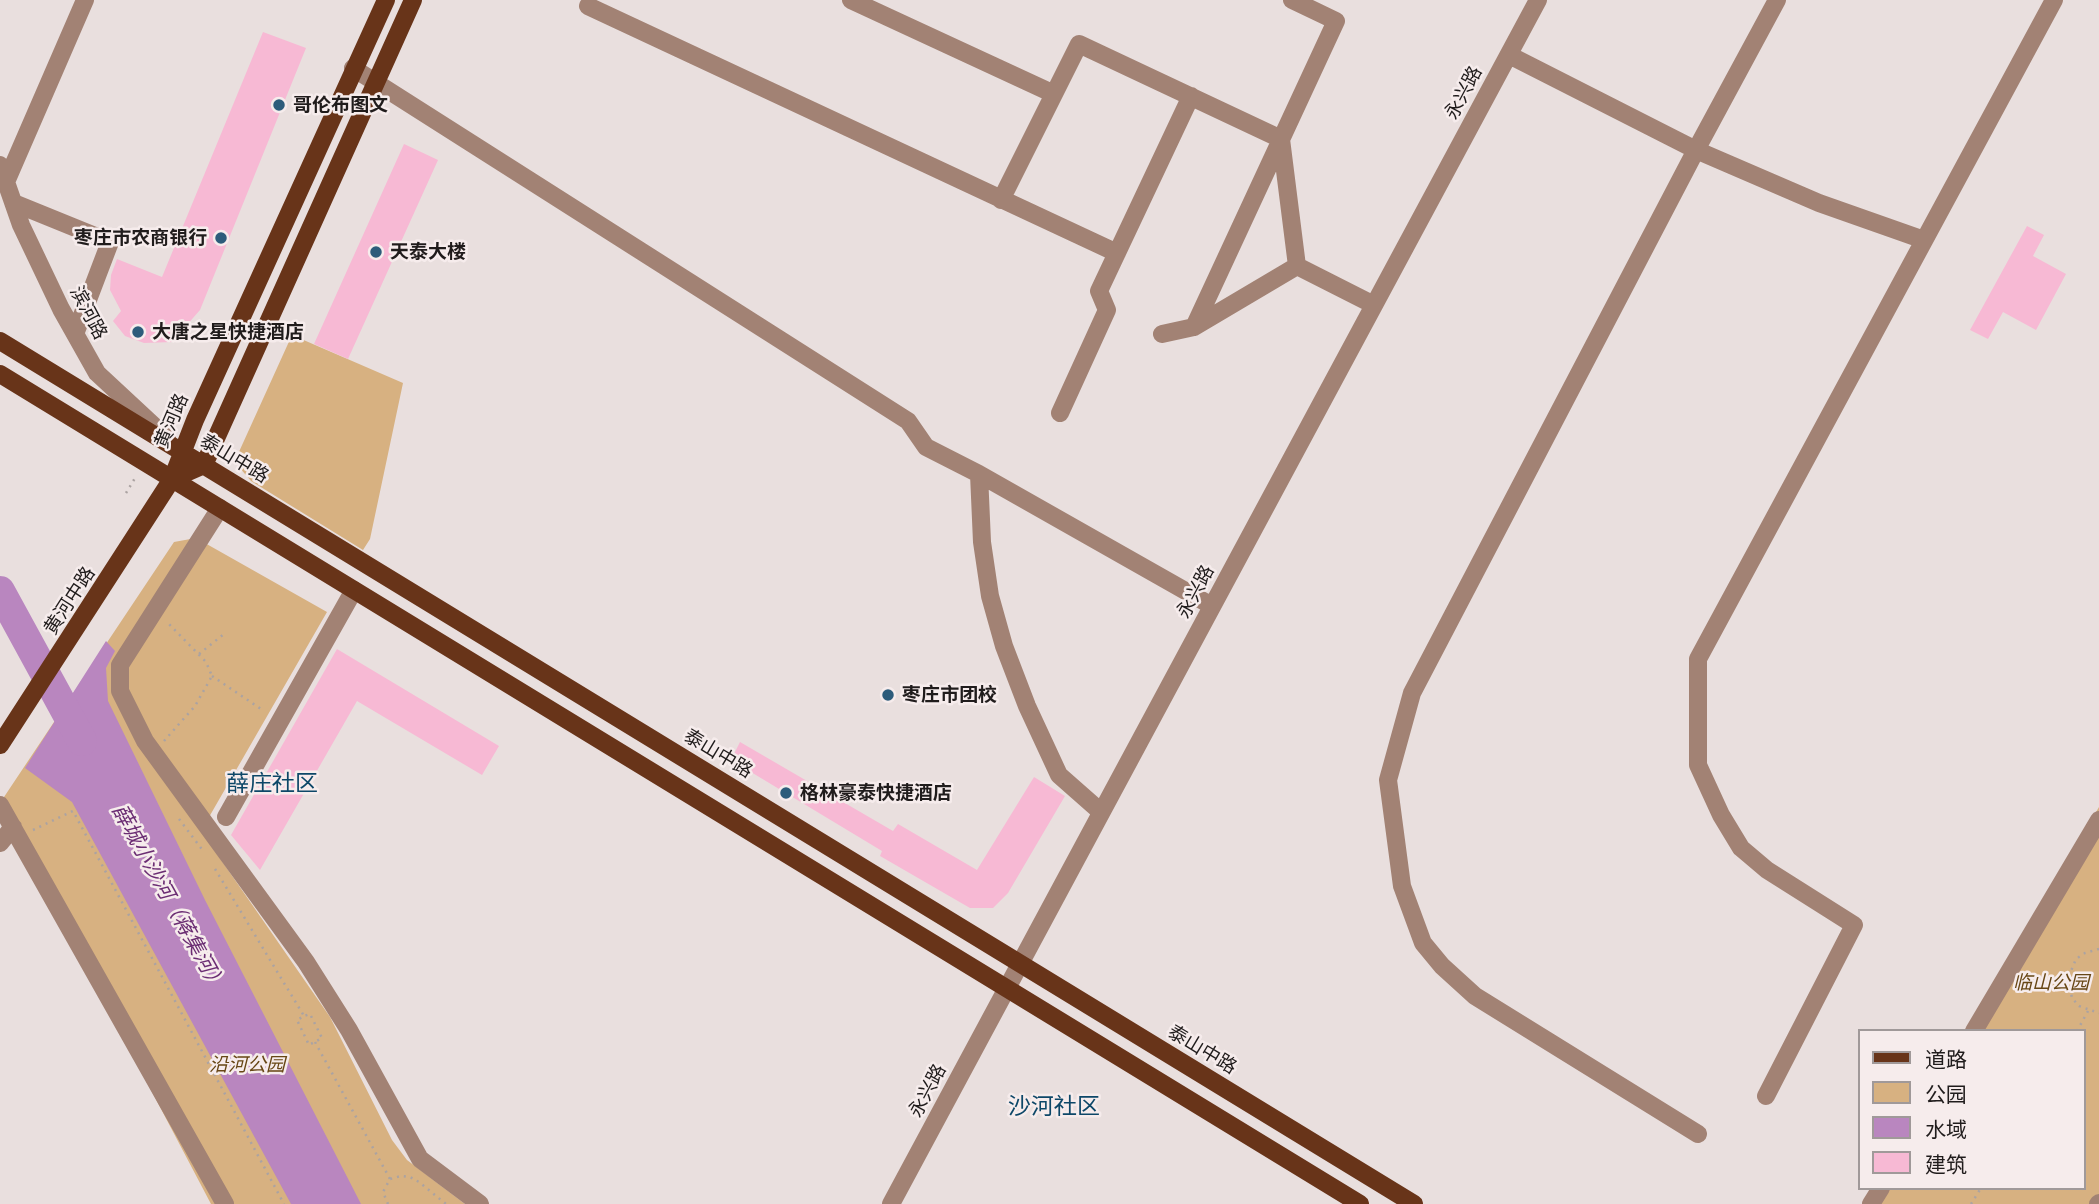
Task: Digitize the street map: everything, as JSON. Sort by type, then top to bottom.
[{"type":"main road","name":"黄河路","points":[[172,479],[181,451],[386,0]]},
{"type":"main road","points":[[204,465],[413,0]]},
{"type":"main road","name":"泰山中路","points":[[6,344],[1414,1204]]},
{"type":"main road","points":[[5,377],[1360,1204]]},
{"type":"main road","name":"黄河路","points":[[172,479],[204,465]]},
{"type":"main road","name":"黄河中路","points":[[0,745],[103,590],[172,479]]},
{"type":"street","points":[[3,174],[85,0]]},
{"type":"street","points":[[851,0],[1054,94]]},
{"type":"street","points":[[1194,327],[1336,21],[1292,0]]},
{"type":"street","name":"永兴路","points":[[891,1204],[1538,0]]},
{"type":"street","points":[[1698,1134],[1475,996],[1442,966],[1423,943],[1402,886],[1388,780],[1412,692],[1777,0]]},
{"type":"street","points":[[1766,1096],[1854,925],[1759,863],[1741,848],[1721,815],[1698,765],[1698,659],[2054,0]]},
{"type":"street","points":[[588,6],[1117,253]]},
{"type":"street","points":[[1001,200],[1079,44],[1281,139]]},
{"type":"street","points":[[1508,55],[1696,150],[1819,203],[1924,240]]},
{"type":"street","points":[[353,68],[908,421],[926,447],[979,474],[1212,606]]},
{"type":"street","points":[[1060,413],[1107,310],[1099,291],[1191,96]]},
{"type":"street","points":[[1281,139],[1297,266]]},
{"type":"street","name":"滨河路","points":[[3,174],[21,225],[97,373],[181,451]]},
{"type":"street","points":[[14,203],[110,242],[75,334]]},
{"type":"street","points":[[1297,266],[1374,305]]},
{"type":"street","points":[[1163,334],[1194,327],[1297,266]]},
{"type":"street","points":[[979,474],[984,555],[990,596],[1004,646],[1027,706],[1059,775],[1101,812]]},
{"type":"street","points":[[220,508],[120,665],[120,691],[152,750],[306,962],[349,1030],[419,1159],[480,1204]]},
{"type":"street","points":[[226,817],[354,590]]},
{"type":"street","points":[[0,805],[225,1204]]},
{"type":"street","points":[[1975,1029],[2099,820]]},
{"type":"street","points":[[0,843],[13,827]]},
{"type":"path","points":[[155,611],[199,654],[212,676],[261,709]]},
{"type":"path","points":[[199,654],[224,634]]},
{"type":"path","points":[[152,750],[178,727],[212,676]]},
{"type":"path","points":[[13,827],[31,831],[73,811],[283,1204]]},
{"type":"path","points":[[177,814],[182,826],[205,853]]},
{"type":"path","points":[[212,865],[304,1016]]},
{"type":"path","points":[[2099,950],[2085,953],[2076,959],[2068,978],[2072,998],[2088,1011],[2099,1013]]},
{"type":"path","points":[[2078,1029],[2088,1011]]},
{"type":"path","points":[[310,1014],[322,1038],[309,1045],[297,1020],[304,1016],[310,1014]]},
{"type":"path","points":[[315,1042],[390,1179]]},
{"type":"path","points":[[390,1179],[410,1177],[446,1204]]},
{"type":"path","points":[[388,1204],[383,1192],[390,1179]]},
{"type":"green space","points":[[292,335],[403,383],[370,539],[363,550],[251,481],[239,467],[238,454]]},
{"type":"green space","name":"沿河公园","points":[[196,538],[327,612],[201,831],[330,1017],[392,1140],[407,1160],[465,1204],[211,1204],[0,803],[174,542]]},
{"type":"green space","name":"临山公园","points":[[2099,807],[2099,1204],[1864,1204],[1873,1190],[2085,1190],[2085,1029],[1968,1029]]},
{"type":"water","points":[[106,641],[115,651],[106,668],[108,701],[205,900],[361,1204],[291,1204],[72,802],[25,768]]},
{"type":"building","points":[[263,32],[306,48],[200,310],[186,326],[170,330],[172,342],[144,343],[125,336],[113,321],[121,311],[110,290],[111,275],[117,259],[162,277]]},
{"type":"building","name":"天泰大楼","points":[[404,144],[438,160],[348,359],[314,344]]},
{"type":"building","points":[[2027,226],[2044,235],[2033,256],[2066,274],[2036,330],[2003,312],[1988,339],[1970,330]]},
{"type":"building","points":[[337,649],[499,746],[482,775],[357,701],[260,870],[231,835]]},
{"type":"building","points":[[740,742],[893,831],[898,824],[977,870],[1034,777],[1065,796],[1008,893],[993,908],[970,908],[880,856],[882,851],[731,760]]},
{"type":"waterway","name":"薛城小沙河（蒋集河）","points":[[0,591],[82,741]]},
{"type":"place","name":"哥伦布图文","points":[[279,105]]},
{"type":"place","name":"枣庄市农商银行","points":[[221,238]]},
{"type":"place","name":"天泰大楼","points":[[376,252]]},
{"type":"place","name":"大唐之星快捷酒店","points":[[138,332]]},
{"type":"place","name":"枣庄市团校","points":[[888,695]]},
{"type":"place","name":"格林豪泰快捷酒店","points":[[786,793]]},
{"type":"district","name":"薛庄社区","points":[[272,784]]},
{"type":"district","name":"沙河社区","points":[[1054,1107]]}]
